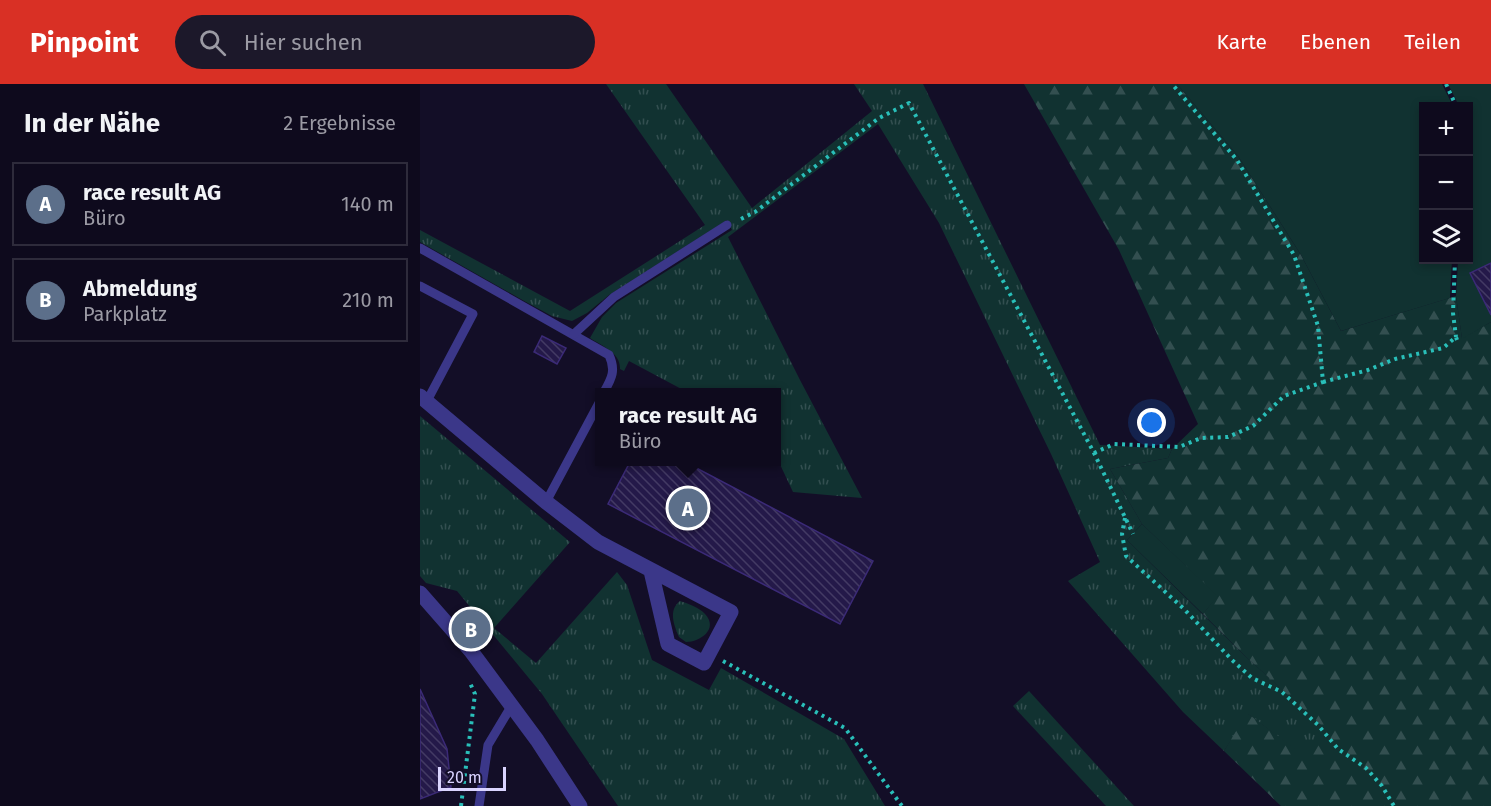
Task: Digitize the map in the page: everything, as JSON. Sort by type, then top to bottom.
[{"type":"street","points":[[423,399],[546,502],[598,542],[731,612],[704,663],[668,644],[651,570]]},
{"type":"street","points":[[420,592],[471,651],[512,705],[580,806]]},
{"type":"lane","points":[[574,334],[614,297],[727,225]]},
{"type":"lane","points":[[420,248],[609,355],[613,363],[613,376],[607,388]]},
{"type":"lane","points":[[420,286],[473,314],[423,399]]},
{"type":"lane","points":[[546,502],[595,410]]},
{"type":"lane","points":[[479,806],[488,745],[512,705]]},
{"type":"path","points":[[1172,84],[1237,160],[1294,255],[1318,326],[1323,382]]},
{"type":"path","points":[[1446,84],[1454,102]]},
{"type":"path","points":[[727,225],[755,212],[879,118],[909,103],[1094,453],[1132,534]]},
{"type":"path","points":[[1094,453],[1114,444],[1179,447],[1202,438],[1228,437],[1253,426],[1284,396],[1323,382],[1368,370],[1395,359],[1443,348],[1456,339],[1453,313],[1455,264]]},
{"type":"path","points":[[1125,518],[1122,534],[1126,556],[1184,609],[1252,678],[1282,692],[1318,724],[1338,749],[1366,768],[1382,786],[1394,806]]},
{"type":"path","points":[[710,653],[845,728],[902,806]]},
{"type":"path","points":[[460,806],[475,694],[469,680]]},
{"type":"green space","points":[[606,84],[666,84],[752,208],[872,111],[854,84],[923,84],[1100,445],[1172,449],[1168,458],[1110,469],[1142,524],[1127,540],[1245,656],[1332,734],[1304,756],[1248,714],[1224,751],[1183,712],[1068,581],[1100,562],[1051,454],[939,223],[878,124],[728,237],[862,498],[793,492],[781,466],[781,388],[680,388],[629,361],[624,371],[620,369],[614,354],[590,338],[602,317],[616,303],[732,230],[727,220],[572,321],[552,316],[420,242],[420,230],[570,311],[705,225]]},
{"type":"green space","points":[[1024,84],[1177,84],[1238,156],[1301,255],[1341,331],[1456,296],[1462,338],[1491,322],[1491,806],[1281,806],[1224,751],[1247,713],[1304,755],[1331,734],[1245,656],[1203,614],[1217,596],[1142,524],[1110,469],[1168,458],[1172,449],[1198,424],[1119,250]]},
{"type":"green space","points":[[1177,84],[1442,84],[1451,102],[1419,102],[1419,264],[1452,264],[1450,298],[1341,331],[1301,255],[1238,156]]},
{"type":"green space","points":[[1448,84],[1491,84],[1491,322],[1462,339],[1456,296],[1458,264],[1473,264],[1473,102],[1457,102]]},
{"type":"green space","points":[[420,416],[570,542],[494,628],[536,663],[617,572],[627,585],[652,660],[709,690],[721,668],[844,739],[885,806],[618,806],[542,694],[457,591],[426,583],[420,576]]},
{"type":"green space","points":[[1142,524],[1218,596],[1203,614],[1127,540]]},
{"type":"green space","points":[[680,601],[700,610],[709,620],[710,625],[706,634],[697,640],[686,642],[679,637],[673,613]]},
{"type":"green space","points":[[1029,691],[1134,806],[1106,806],[1013,706]]},
{"type":"building","points":[[1491,263],[1491,315],[1470,273]]},
{"type":"building","points":[[542,336],[566,348],[557,364],[534,352]]},
{"type":"building","points":[[628,466],[693,466],[873,561],[840,624],[608,504]]},
{"type":"building","points":[[420,689],[447,749],[451,787],[420,799]]},
{"type":"place","name":"race result AG","points":[[688,508]]},
{"type":"place","name":"Abmeldung","points":[[471,629]]}]
